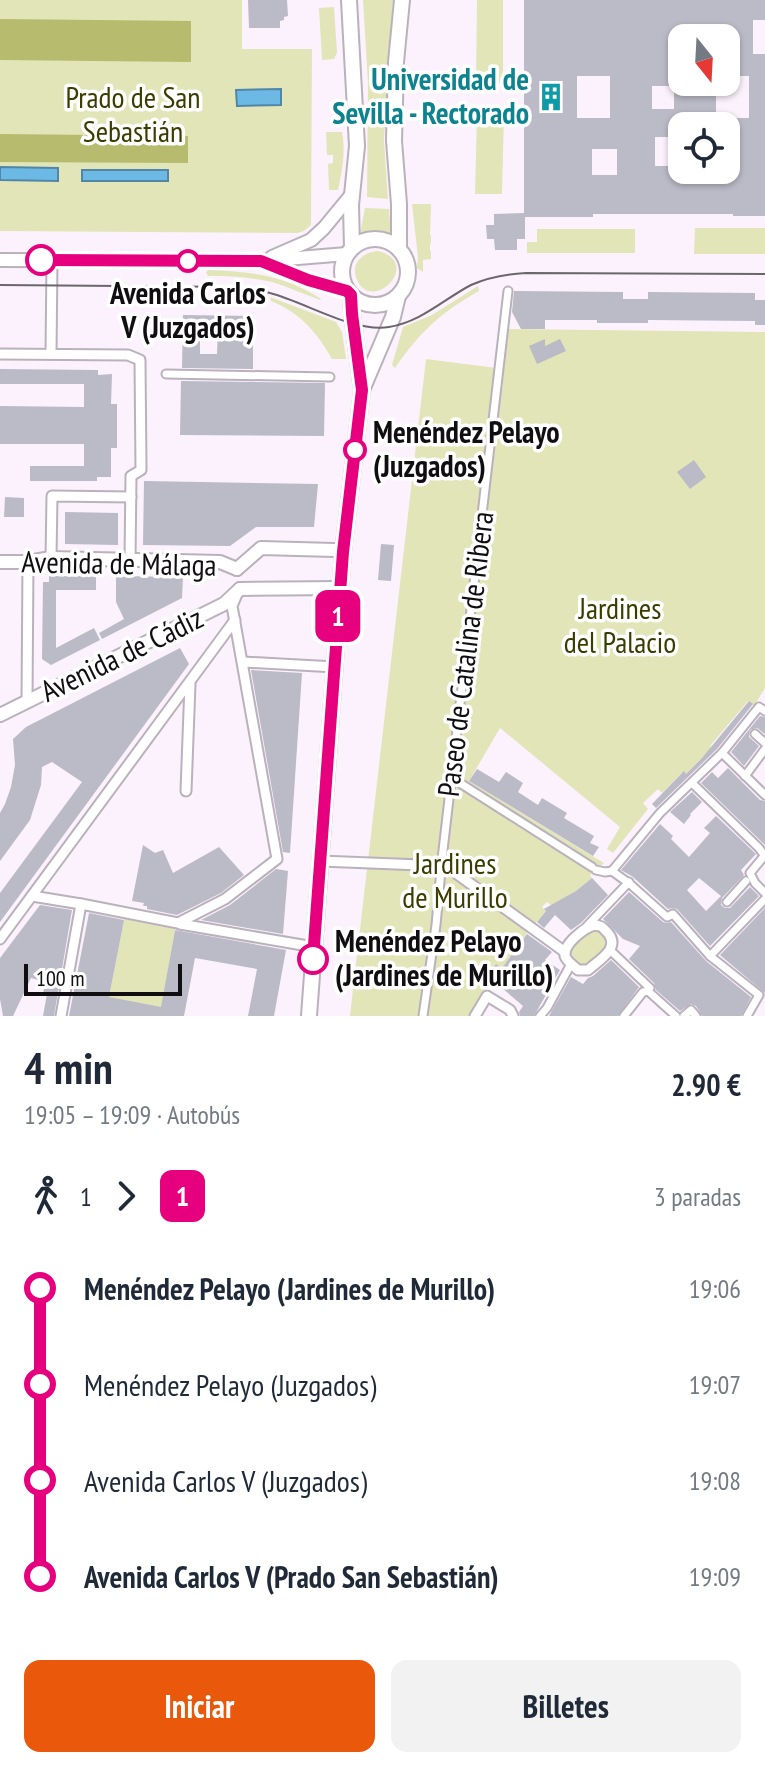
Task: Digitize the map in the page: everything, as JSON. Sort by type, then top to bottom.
[{"type":"main road","points":[[309,1016],[343,552],[362,390],[349,293],[343,281],[342,267],[350,251],[357,146],[349,0]]},
{"type":"main road","points":[[399,249],[394,141],[396,62],[402,0]]},
{"type":"main road","points":[[349,293],[362,303],[387,303],[398,296],[406,285],[408,272],[406,260],[399,249],[388,242],[375,239],[363,241],[350,251]]},
{"type":"main road","points":[[362,390],[393,317],[398,296]]},
{"type":"street","points":[[261,261],[311,240],[352,194]]},
{"type":"street","points":[[0,260],[261,261],[350,251]]},
{"type":"street","points":[[51,354],[52,260]]},
{"type":"street","points":[[261,261],[349,293]]},
{"type":"street","name":"Paseo de Catalina de Ribera","points":[[423,1016],[508,291]]},
{"type":"street","points":[[0,354],[128,355],[140,360],[141,470],[131,476],[130,560]]},
{"type":"street","points":[[166,374],[330,377]]},
{"type":"street","points":[[51,558],[52,496],[131,497]]},
{"type":"street","points":[[178,923],[225,899],[277,859],[232,606],[240,589],[237,569],[261,548],[343,552]]},
{"type":"street","name":"Avenida de Málaga","points":[[0,562],[51,558],[220,562],[237,569]]},
{"type":"street","points":[[27,702],[28,562]]},
{"type":"street","points":[[240,589],[340,588]]},
{"type":"street","name":"Avenida de Cádiz","points":[[0,715],[224,604],[240,589]]},
{"type":"street","points":[[0,939],[235,620]]},
{"type":"street","points":[[243,662],[335,667]]},
{"type":"street","points":[[186,791],[190,684]]},
{"type":"street","points":[[612,871],[660,813],[762,709]]},
{"type":"street","points":[[755,734],[765,743]]},
{"type":"street","points":[[745,776],[765,749]]},
{"type":"street","points":[[722,753],[765,795]]},
{"type":"street","points":[[452,778],[594,868],[612,871],[667,917],[673,914],[710,956],[759,995],[747,1016]]},
{"type":"street","points":[[692,783],[765,855],[750,873],[751,882],[765,893]]},
{"type":"street","points":[[320,861],[446,866],[565,952]]},
{"type":"street","points":[[727,902],[751,882]]},
{"type":"street","points":[[587,926],[601,926],[612,937],[613,944],[588,970],[578,970],[566,958],[568,945],[587,926],[630,883]]},
{"type":"street","points":[[32,896],[314,947]]},
{"type":"street","points":[[710,956],[765,899]]},
{"type":"street","points":[[61,1016],[81,904]]},
{"type":"street","points":[[610,950],[650,988],[648,991]]},
{"type":"street","points":[[540,1016],[571,964]]},
{"type":"street","points":[[624,1016],[643,992],[648,991]]},
{"type":"street","points":[[648,991],[676,1016]]},
{"type":"street","points":[[475,1016],[487,996],[510,1010],[513,1016]]},
{"type":"street","points":[[684,1016],[691,1010],[696,1016]]},
{"type":"green space","name":"Prado de San Sebastián","points":[[0,0],[242,0],[242,49],[312,49],[311,225],[298,233],[0,231]]},
{"type":"green space","points":[[363,0],[393,0],[384,141],[388,199],[367,197],[368,84]]},
{"type":"green space","points":[[477,0],[503,0],[503,83],[476,83]]},
{"type":"green space","points":[[334,7],[337,53],[334,59],[322,60],[319,8]]},
{"type":"green space","points":[[0,19],[191,21],[191,62],[0,60]]},
{"type":"green space","points":[[477,114],[504,114],[502,194],[475,194]]},
{"type":"green space","points":[[326,132],[342,132],[344,154],[338,190],[329,190],[328,164],[333,163],[333,155],[327,155]]},
{"type":"green space","points":[[0,134],[188,136],[188,163],[0,162]]},
{"type":"green space","points":[[412,204],[431,204],[431,259],[423,260],[423,272],[417,268]]},
{"type":"green space","points":[[365,208],[389,209],[391,235],[381,232],[360,234]]},
{"type":"green space","points":[[695,228],[765,228],[765,254],[694,254]]},
{"type":"green space","points":[[537,229],[635,229],[635,253],[527,253],[527,242],[537,242]]},
{"type":"green space","points":[[378,251],[391,257],[396,266],[395,275],[390,284],[372,292],[363,288],[356,277],[355,267],[368,253]]},
{"type":"green space","points":[[208,270],[267,276],[295,285],[321,299],[264,280],[208,276]]},
{"type":"green space","points":[[478,286],[479,291],[442,315],[413,344],[395,368],[392,365],[403,327],[432,315]]},
{"type":"green space","points":[[270,297],[336,322],[342,332],[346,359],[332,359],[307,324],[271,301]]},
{"type":"green space","name":"Jardines del Palacio","points":[[509,329],[765,332],[765,688],[754,706],[748,701],[710,746],[712,748],[686,774],[683,772],[662,793],[658,789],[643,803],[648,809],[613,853],[607,849],[620,827],[500,728],[469,781],[604,863],[576,891],[552,906],[547,902],[542,907],[546,911],[502,968],[496,964],[493,969],[497,973],[470,1016],[350,1016],[426,359],[504,369]]},
{"type":"green space","points":[[124,919],[175,929],[160,1016],[109,997]]},
{"type":"green space","points":[[599,929],[609,941],[605,950],[590,964],[580,967],[571,959],[572,947],[583,934]]},
{"type":"water","points":[[281,89],[281,105],[237,106],[236,90]]},
{"type":"water","points":[[0,167],[58,168],[58,181],[0,180]]},
{"type":"water","points":[[82,170],[168,170],[168,181],[82,181]]},
{"type":"building","points":[[248,0],[287,0],[288,16],[280,21],[280,28],[249,28]]},
{"type":"building","name":"Universidad de Sevilla - Rectorado","points":[[524,0],[765,0],[765,20],[753,20],[753,54],[765,54],[765,216],[593,214],[593,217],[525,217],[525,239],[517,239],[517,250],[495,250],[494,239],[487,239],[486,225],[494,225],[494,214],[524,213]],"holes":[[[668,24],[740,24],[740,76],[749,76],[749,118],[740,118],[740,184],[668,184],[668,166],[655,166],[655,137],[668,137],[668,112],[716,112],[716,96],[674,96],[674,109],[652,109],[652,86],[668,86]],[[577,76],[610,76],[610,118],[577,118]],[[592,149],[617,149],[617,175],[592,175]]]},
{"type":"building","points":[[514,291],[623,292],[623,299],[648,299],[648,292],[755,293],[755,300],[765,300],[765,325],[755,325],[755,321],[597,323],[597,320],[545,320],[545,329],[521,329],[512,312]]},
{"type":"building","points":[[183,315],[253,316],[253,369],[182,368]],"holes":[[[200,331],[218,331],[217,354],[200,354]]]},
{"type":"building","points":[[545,339],[545,346],[560,339],[566,351],[537,364],[529,346]]},
{"type":"building","points":[[0,369],[98,370],[98,375],[112,374],[111,404],[117,404],[117,448],[111,448],[111,477],[97,477],[97,481],[30,481],[30,466],[84,466],[84,444],[0,444],[0,406],[84,407],[84,384],[0,384]]},
{"type":"building","points":[[181,381],[325,383],[324,436],[180,435]]},
{"type":"building","points":[[694,460],[706,477],[690,489],[677,472]]},
{"type":"building","points":[[144,481],[318,484],[314,527],[256,527],[230,546],[143,545]]},
{"type":"building","points":[[5,497],[24,498],[24,517],[4,517]]},
{"type":"building","points":[[65,512],[118,513],[118,545],[65,544]]},
{"type":"building","points":[[381,544],[394,545],[391,581],[378,580]]},
{"type":"building","points":[[49,576],[96,576],[96,590],[56,590],[56,648],[94,628],[100,640],[51,665],[42,659],[43,582],[49,582]]},
{"type":"building","points":[[116,576],[183,577],[182,598],[102,639],[99,633],[124,619],[116,602]]},
{"type":"building","points":[[180,648],[189,664],[0,922],[0,893],[82,782],[52,762],[42,767],[41,785],[30,820],[0,861],[0,813],[11,787],[15,765],[13,739],[26,727]]},
{"type":"building","points":[[251,670],[302,673],[290,853],[283,852]]},
{"type":"building","points":[[749,701],[753,704],[717,749],[656,808],[652,804],[684,771],[686,774],[702,758]]},
{"type":"building","points":[[760,716],[765,717],[765,734],[757,728],[750,730],[749,737],[759,746],[744,766],[731,752]]},
{"type":"building","points":[[728,768],[760,800],[765,801],[765,845],[701,783],[712,772],[718,778]]},
{"type":"building","points":[[477,769],[499,782],[506,772],[523,783],[518,792],[538,805],[542,798],[567,813],[564,818],[594,836],[590,843],[599,847],[593,856],[469,781]]},
{"type":"building","points":[[692,792],[702,802],[684,824],[670,812]]},
{"type":"building","points":[[716,816],[756,854],[741,870],[744,875],[722,898],[721,905],[730,908],[750,887],[759,896],[710,946],[677,909],[668,909],[621,870],[660,824],[689,857],[710,833],[704,828]],"holes":[[[699,878],[721,896],[706,911],[687,890]]]},
{"type":"building","points":[[143,845],[155,853],[163,850],[173,873],[219,847],[244,875],[221,893],[177,915],[147,909],[144,903],[132,901]]},
{"type":"building","points":[[276,869],[288,871],[283,934],[201,920],[230,905]]},
{"type":"building","points":[[592,878],[608,895],[581,923],[571,930],[555,915],[544,928],[537,922],[546,911],[544,909]]},
{"type":"building","points":[[629,892],[663,922],[671,922],[706,961],[751,997],[741,1016],[702,1016],[691,1004],[680,1011],[656,990],[654,983],[629,959],[640,946],[623,939],[603,919]]},
{"type":"building","points":[[40,905],[72,910],[54,1016],[43,1016],[47,994],[43,994],[45,982],[31,978],[13,1016],[3,1016],[0,958]]},
{"type":"building","points":[[765,908],[765,993],[720,955]]},
{"type":"building","points":[[89,913],[124,920],[109,997],[161,1007],[175,930],[286,950],[274,1016],[248,1016],[257,969],[195,958],[184,1016],[69,1016]]},
{"type":"building","points":[[527,934],[552,952],[545,960],[560,970],[534,1016],[520,1016],[523,1006],[488,976],[496,964],[502,968]]},
{"type":"building","points":[[611,960],[639,987],[618,1016],[549,1016],[571,977],[583,984]]},
{"type":"tram line","points":[[0,285],[240,287],[284,297],[345,321],[375,328],[412,320],[471,285],[512,274],[765,274]]},
{"type":"bus line","name":"1","points":[[41,260],[261,261],[351,295],[362,390],[343,552],[313,959]]},
{"type":"place","name":"Universidad de Sevilla - Rectorado","points":[[551,97]]},
{"type":"place","name":"Avenida Carlos V (Juzgados)","points":[[188,261]]},
{"type":"place","name":"Menéndez Pelayo (Juzgados)","points":[[355,450]]},
{"type":"place","name":"Menéndez Pelayo (Jardines de Murillo)","points":[[313,959]]},
{"type":"park label","name":"Jardines de Murillo","points":[[455,881]]}]
